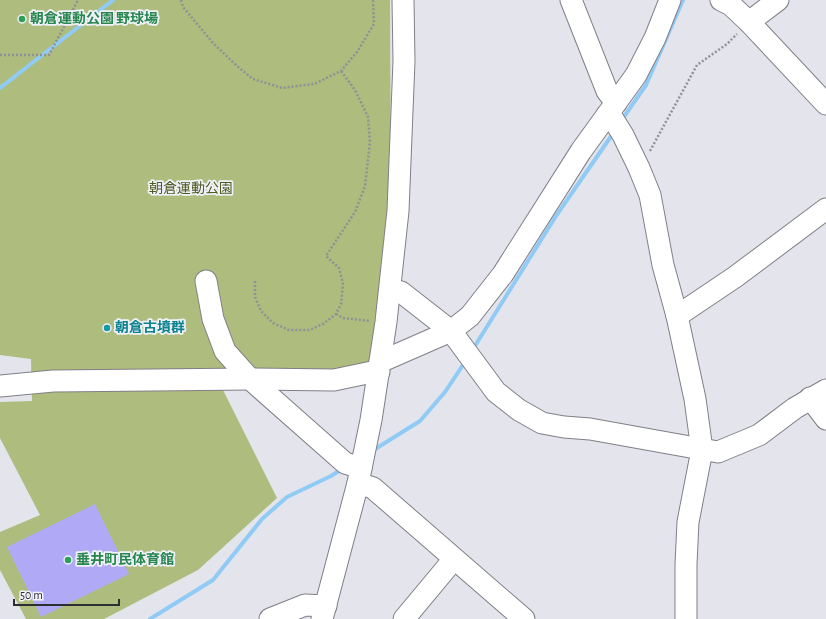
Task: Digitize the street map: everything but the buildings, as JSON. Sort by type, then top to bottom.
[{"type":"street","points":[[270,619],[305,605],[327,615],[359,476],[380,367],[398,211],[404,61],[403,0]]},
{"type":"street","points":[[571,0],[608,91],[615,118],[650,195],[663,265],[677,316],[695,400],[702,450],[688,522],[686,619]]},
{"type":"street","points":[[0,386],[53,381],[250,379],[334,380],[372,372],[452,331],[470,316],[503,274],[581,151],[615,118],[654,38],[670,0]]},
{"type":"street","points":[[721,0],[731,5],[749,22],[826,104]]},
{"type":"street","points":[[749,22],[778,0]]},
{"type":"street","points":[[677,316],[735,277],[826,209]]},
{"type":"street","points":[[206,281],[213,318],[225,351],[250,379],[524,619]]},
{"type":"street","points":[[390,289],[401,292],[452,331],[496,392],[519,410],[542,423],[564,427],[590,429],[718,452],[759,435],[795,408],[818,394],[826,419]]},
{"type":"street","points":[[404,619],[454,559]]},
{"type":"path","points":[[0,54],[49,55],[78,0]]},
{"type":"path","points":[[181,0],[183,7],[236,66],[254,79],[282,88],[314,84],[341,71],[357,52],[374,24],[373,0]]},
{"type":"path","points":[[639,168],[644,164],[697,65],[727,44],[749,22]]},
{"type":"path","points":[[255,281],[255,297],[261,311],[273,322],[289,330],[309,330],[323,324],[336,314],[341,304],[343,284],[339,268],[326,256],[355,212],[365,186],[370,142],[368,117],[355,90],[341,71]]},
{"type":"path","points":[[336,314],[343,318],[386,322]]},
{"type":"green space","name":"朝倉運動公園","points":[[0,0],[390,0],[391,206],[378,363],[354,377],[216,376],[277,498],[198,570],[104,619],[26,619],[0,570],[0,532],[40,515],[0,438],[0,402],[32,401],[31,359],[0,355]]},
{"type":"waterway","points":[[0,88],[113,0]]},
{"type":"waterway","points":[[621,121],[646,85],[683,0]]},
{"type":"waterway","points":[[473,349],[556,216],[614,132]]},
{"type":"waterway","points":[[372,451],[420,421],[445,392],[465,362]]},
{"type":"waterway","points":[[150,619],[213,580],[262,519],[287,497],[331,476],[342,469]]},
{"type":"place","name":"朝倉運動公園 野球場","points":[[22,19]]},
{"type":"place","name":"朝倉古墳群","points":[[107,328]]},
{"type":"place","name":"垂井町民体育館","points":[[68,560]]}]
